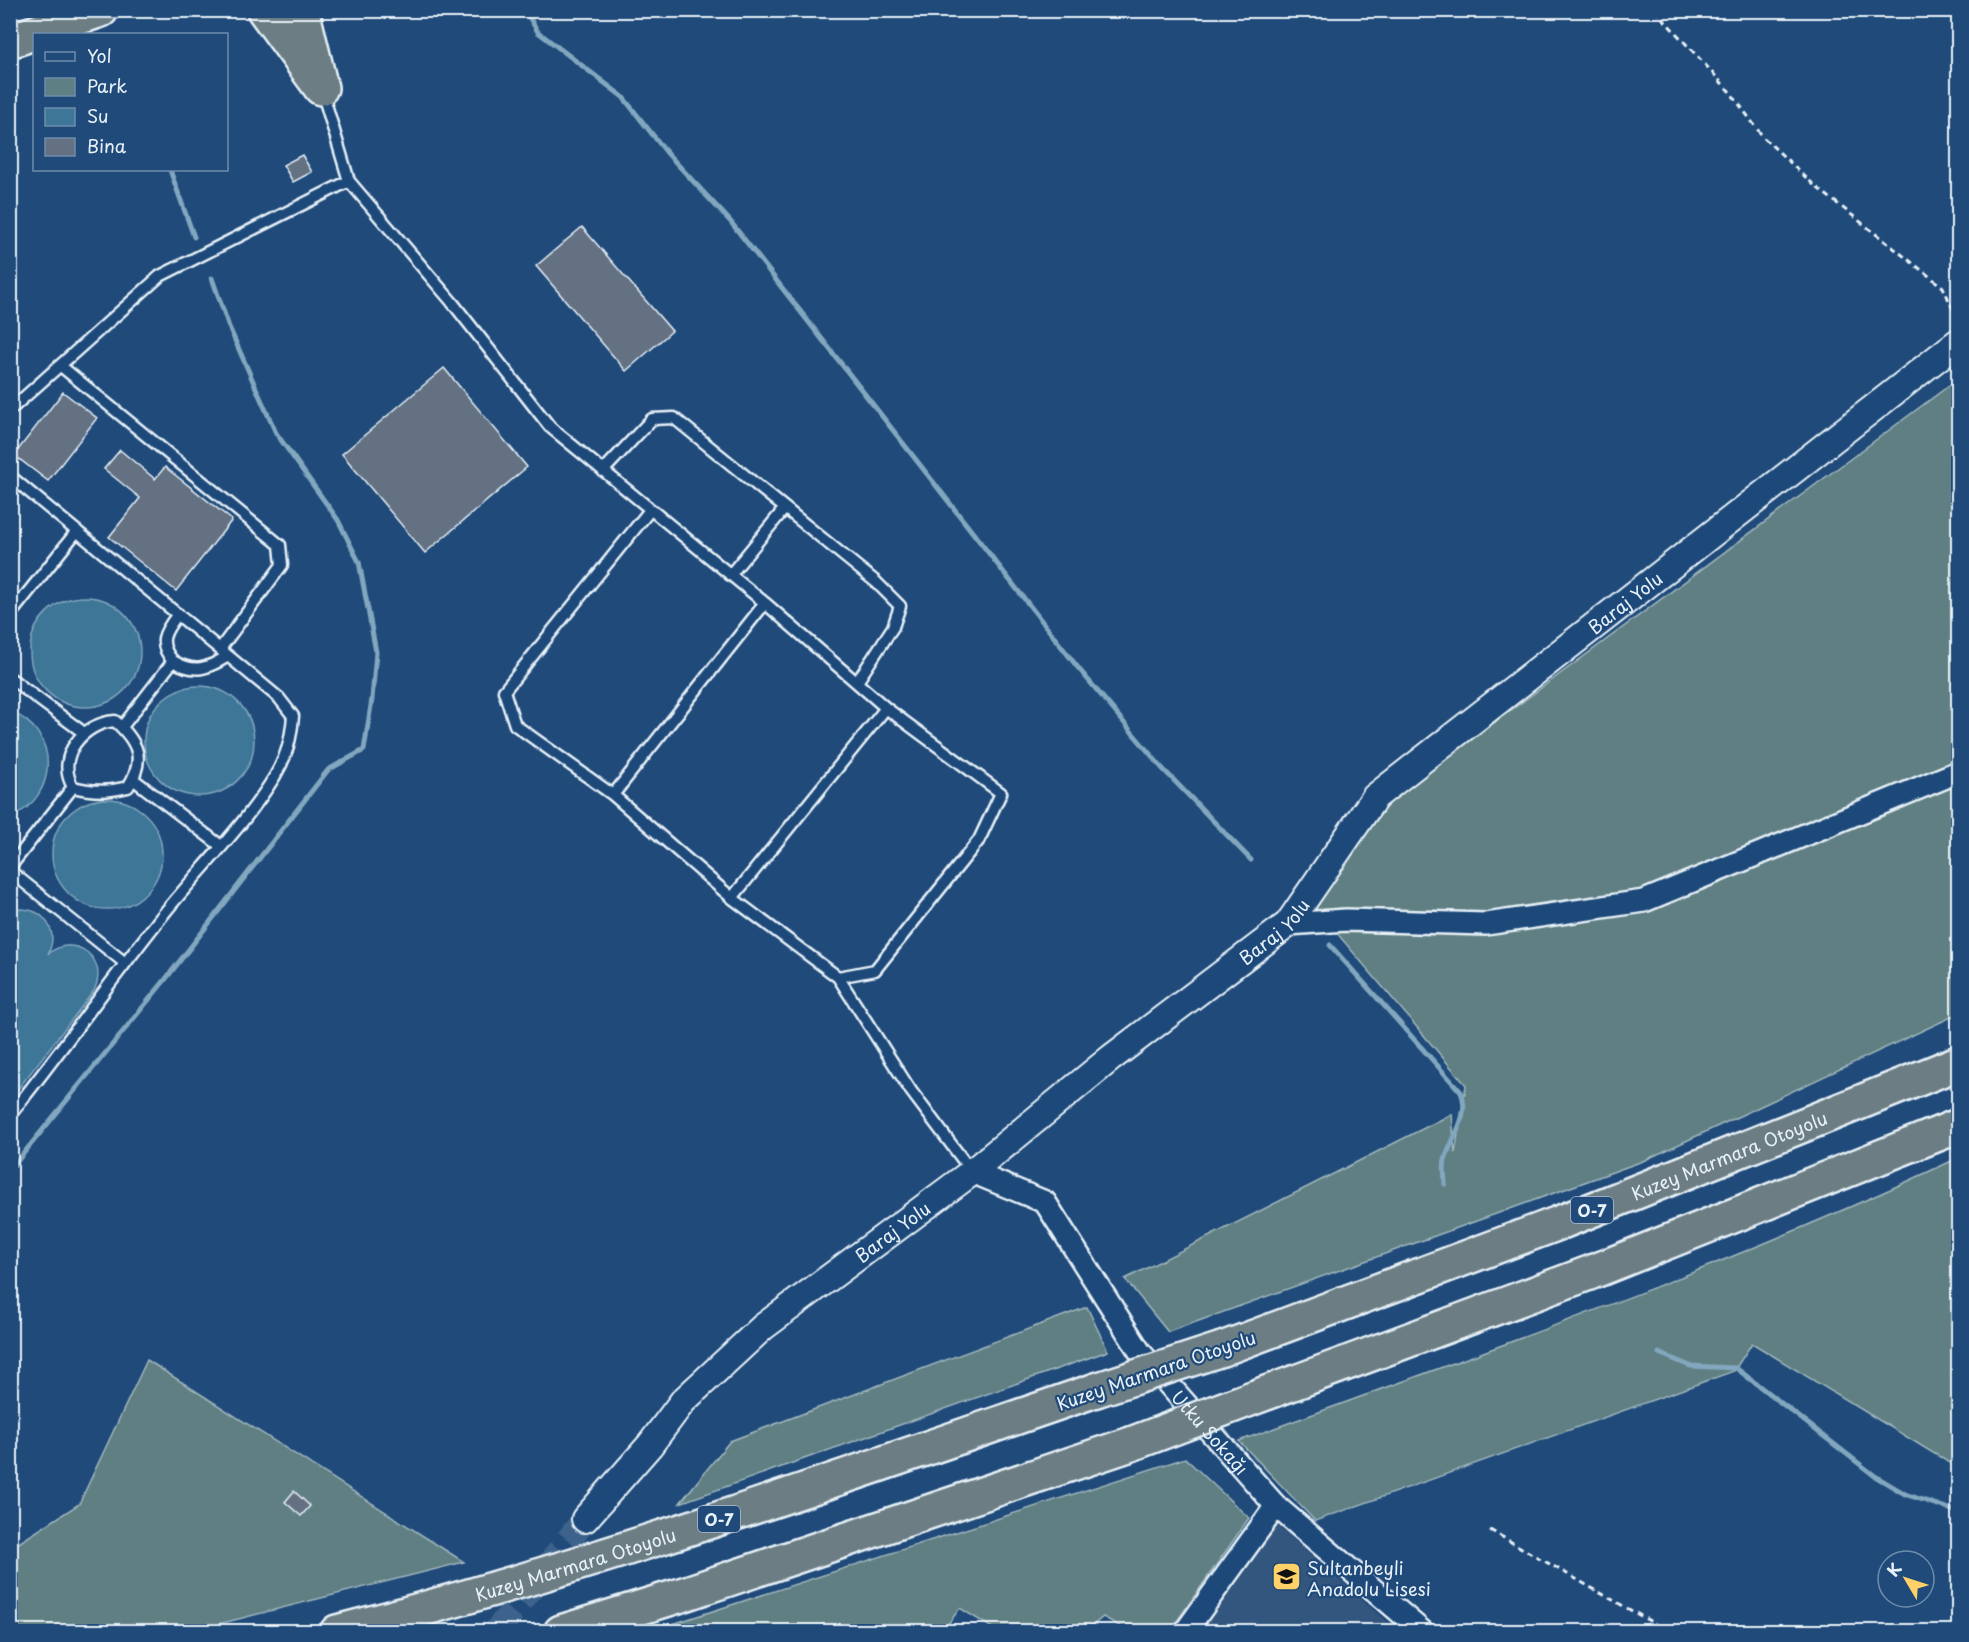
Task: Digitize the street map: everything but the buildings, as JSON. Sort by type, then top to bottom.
[{"type":"highway","points":[[33,33],[101,10]]},
{"type":"highway","points":[[264,10],[321,88]]},
{"type":"highway","points":[[302,10],[321,88]]},
{"type":"highway","points":[[10,41],[33,33]]},
{"type":"highway","name":"Kuzey Marmara Otoyolu","points":[[338,1632],[449,1603],[729,1516],[1222,1349],[1559,1223],[1959,1063]]},
{"type":"highway","points":[[561,1632],[678,1596],[1131,1444],[1592,1272],[1959,1126]]},
{"type":"street","name":"Baraj Yolu","points":[[585,1519],[650,1445],[683,1401],[763,1327],[972,1172],[1111,1058],[1288,924],[1375,797],[1959,342]]},
{"type":"street","points":[[1288,924],[1346,920],[1486,924],[1644,902],[1959,772]]},
{"type":"street","name":"Utku Sokağı","points":[[972,1172],[1045,1202],[1140,1352],[1276,1506],[1423,1632]]},
{"type":"street","points":[[1185,1632],[1276,1506]]},
{"type":"lane","points":[[321,88],[349,181],[452,302],[550,427],[765,603],[886,708],[1001,793],[979,840],[875,970],[838,977]]},
{"type":"lane","points":[[10,410],[62,367],[160,276],[349,181]]},
{"type":"lane","points":[[62,367],[280,545],[282,565],[224,652],[200,669],[186,669],[173,662],[165,653],[162,642],[166,629],[178,614]]},
{"type":"lane","points":[[603,471],[652,419],[674,418],[876,582],[900,606],[893,627],[857,682]]},
{"type":"lane","points":[[10,476],[279,698],[293,716],[291,745],[275,777],[125,963],[67,1045],[10,1115]]},
{"type":"lane","points":[[730,575],[785,508]]},
{"type":"lane","points":[[650,510],[504,691],[515,725],[613,795],[732,898],[838,977],[911,1091],[972,1172]]},
{"type":"lane","points":[[10,615],[77,531]]},
{"type":"lane","points":[[613,795],[765,603]]},
{"type":"lane","points":[[122,727],[173,662]]},
{"type":"lane","points":[[10,678],[84,733]]},
{"type":"lane","points":[[732,898],[886,708]]},
{"type":"lane","points":[[115,721],[130,735],[139,756],[137,773],[128,787],[95,792],[73,787],[66,776],[66,761],[84,733],[100,722],[115,721]]},
{"type":"lane","points":[[133,779],[221,846]]},
{"type":"lane","points":[[73,787],[10,869],[125,963]]},
{"type":"path","points":[[1655,10],[1731,93],[1763,137],[1815,186],[1943,288],[1959,320]]},
{"type":"path","points":[[1490,1530],[1669,1632]]},
{"type":"shaded area","name":"Sultanbeyli Anadolu Lisesi","points":[[1275,1523],[1397,1631],[1196,1632]]},
{"type":"green space","points":[[1958,379],[1958,1014],[1643,1161],[1168,1332],[1125,1279],[1452,1114],[1455,1153],[1466,1085],[1313,905],[1394,797]]},
{"type":"green space","points":[[1958,1158],[1958,1465],[1948,1462],[1752,1343],[1734,1371],[1315,1521],[1239,1441],[1692,1273]]},
{"type":"green space","points":[[1087,1307],[1108,1351],[680,1503],[730,1441]]},
{"type":"green space","points":[[147,1360],[464,1562],[191,1631],[11,1632],[11,1548],[79,1504]]},
{"type":"green space","points":[[1185,1458],[1249,1518],[1170,1631],[1129,1631],[1103,1617],[1086,1631],[997,1631],[960,1608],[943,1631],[651,1631]]},
{"type":"water","points":[[85,597],[106,601],[124,613],[136,631],[140,652],[136,673],[124,691],[106,703],[85,707],[64,703],[46,691],[34,673],[30,652],[34,631],[46,613],[64,601]]},
{"type":"water","points":[[199,686],[220,690],[238,702],[250,720],[254,741],[250,762],[238,780],[220,792],[199,796],[178,792],[160,780],[148,762],[144,741],[148,720],[160,702],[178,690]]},
{"type":"water","points":[[11,712],[27,721],[38,734],[45,748],[47,764],[45,780],[38,795],[27,808],[11,817]]},
{"type":"water","points":[[107,799],[128,803],[146,815],[158,833],[162,854],[158,875],[146,893],[128,905],[107,909],[86,905],[68,893],[56,875],[52,854],[56,833],[68,815],[86,803]]},
{"type":"water","points":[[20,909],[36,913],[48,923],[52,937],[48,954],[69,946],[79,948],[88,953],[98,970],[93,992],[11,1098],[10,912]]},
{"type":"waterway","points":[[525,10],[538,32],[623,97],[667,153],[730,221],[1079,669],[1162,768],[1251,860]]},
{"type":"waterway","points":[[170,171],[194,237]]},
{"type":"waterway","points":[[10,1170],[165,980],[328,770],[364,750],[376,652],[359,562],[338,520],[276,433],[229,327],[212,278]]},
{"type":"waterway","points":[[1330,945],[1461,1092],[1464,1110],[1445,1160],[1445,1184]]},
{"type":"waterway","points":[[1659,1353],[1690,1366],[1736,1368],[1875,1476],[1905,1494],[1958,1512]]},
{"type":"tunnel","points":[[496,1632],[585,1519]]},
{"type":"place","name":"Sultanbeyli Anadolu Lisesi","points":[[1286,1577]]}]
